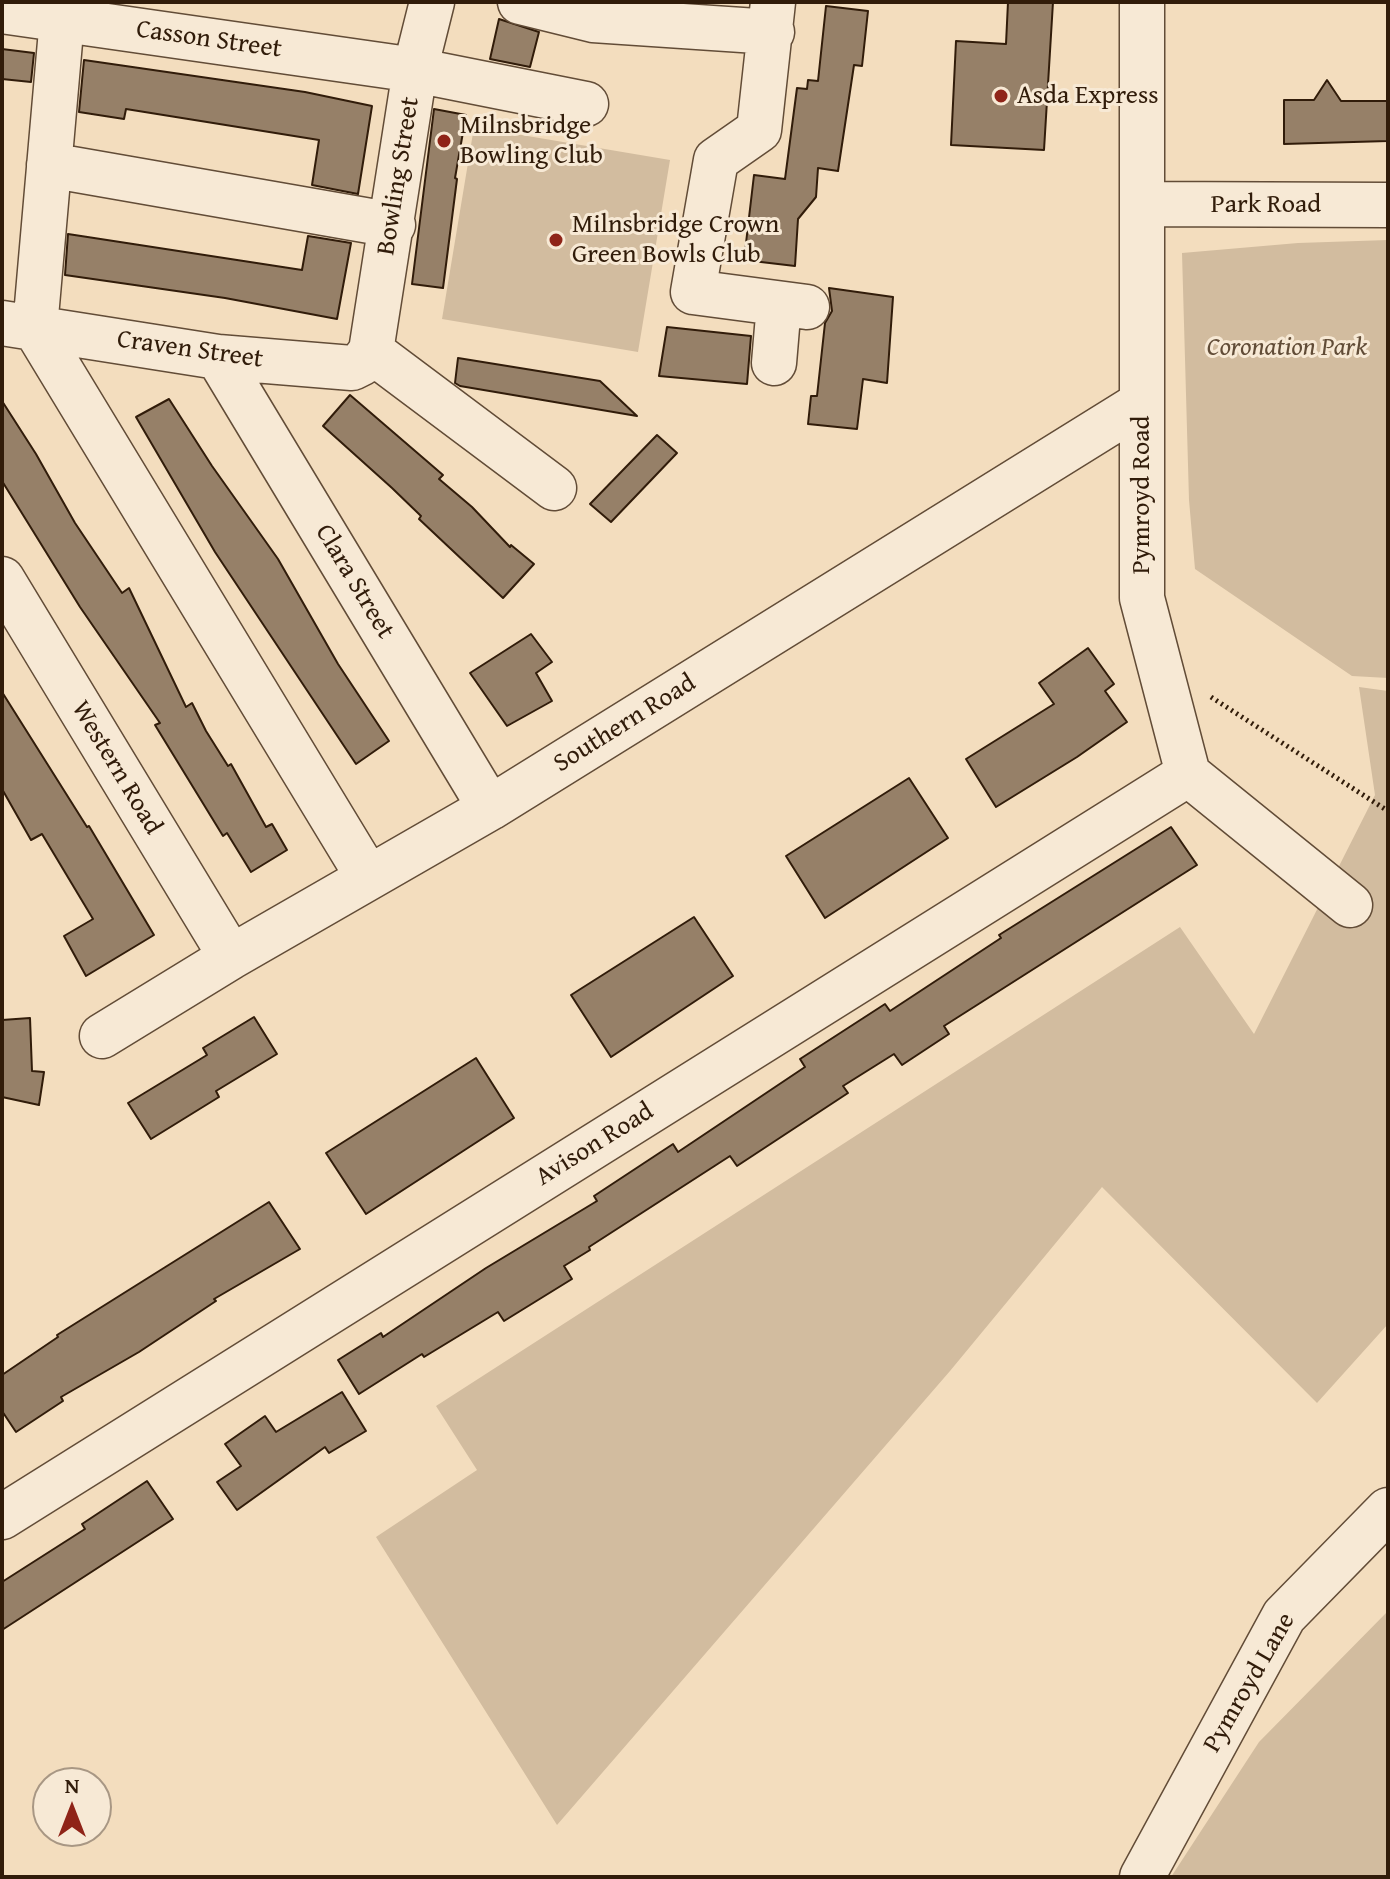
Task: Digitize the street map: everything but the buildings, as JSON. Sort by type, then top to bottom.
[{"type":"street","name":"Bowling Street","points":[[371,351],[415,70],[432,2]]},
{"type":"street","points":[[520,2],[593,20],[772,17],[759,130],[716,160],[693,292],[793,305],[774,363]]},
{"type":"street","name":"Pymroyd Road","points":[[1142,2],[1142,598],[1188,774]]},
{"type":"street","name":"Casson Street","points":[[2,11],[415,70],[586,104]]},
{"type":"street","points":[[62,19],[49,165],[19,326],[368,877]]},
{"type":"street","points":[[49,165],[393,225]]},
{"type":"street","name":"Park Road","points":[[1143,204],[1388,205]]},
{"type":"street","name":"Craven Street","points":[[19,326],[218,357],[352,368],[362,363],[371,351]]},
{"type":"street","points":[[371,351],[554,488]]},
{"type":"street","name":"Clara Street","points":[[218,357],[490,808]]},
{"type":"street","name":"Southern Road","points":[[102,1036],[231,957],[490,808],[1142,403]]},
{"type":"street","name":"Western Road","points":[[2,579],[231,957]]},
{"type":"street","points":[[1188,774],[1350,905]]},
{"type":"street","name":"Avison Road","points":[[2,1517],[1188,774]]},
{"type":"street","name":"Pymroyd Lane","points":[[1142,1877],[1284,1616],[1388,1510]]},
{"type":"path","points":[[1160,665],[1388,811]]},
{"type":"green space","name":"Milnsbridge Crown Green Bowls Club","points":[[474,127],[670,160],[638,352],[442,319]]},
{"type":"green space","name":"Coronation Park","points":[[1388,240],[1388,678],[1352,676],[1195,569],[1189,500],[1182,253],[1298,243]]},
{"type":"green space","points":[[1359,687],[1388,691],[1388,1324],[1317,1403],[1102,1187],[950,1371],[557,1825],[376,1537],[477,1470],[436,1406],[1180,927],[1254,1034],[1375,795]]},
{"type":"green space","points":[[1388,1611],[1388,1877],[1171,1877],[1259,1742]]},
{"type":"place","name":"Asda Express","points":[[1001,96]]},
{"type":"place","name":"Milnsbridge Bowling Club","points":[[444,141]]},
{"type":"place","name":"Milnsbridge Crown Green Bowls Club","points":[[556,240]]}]
